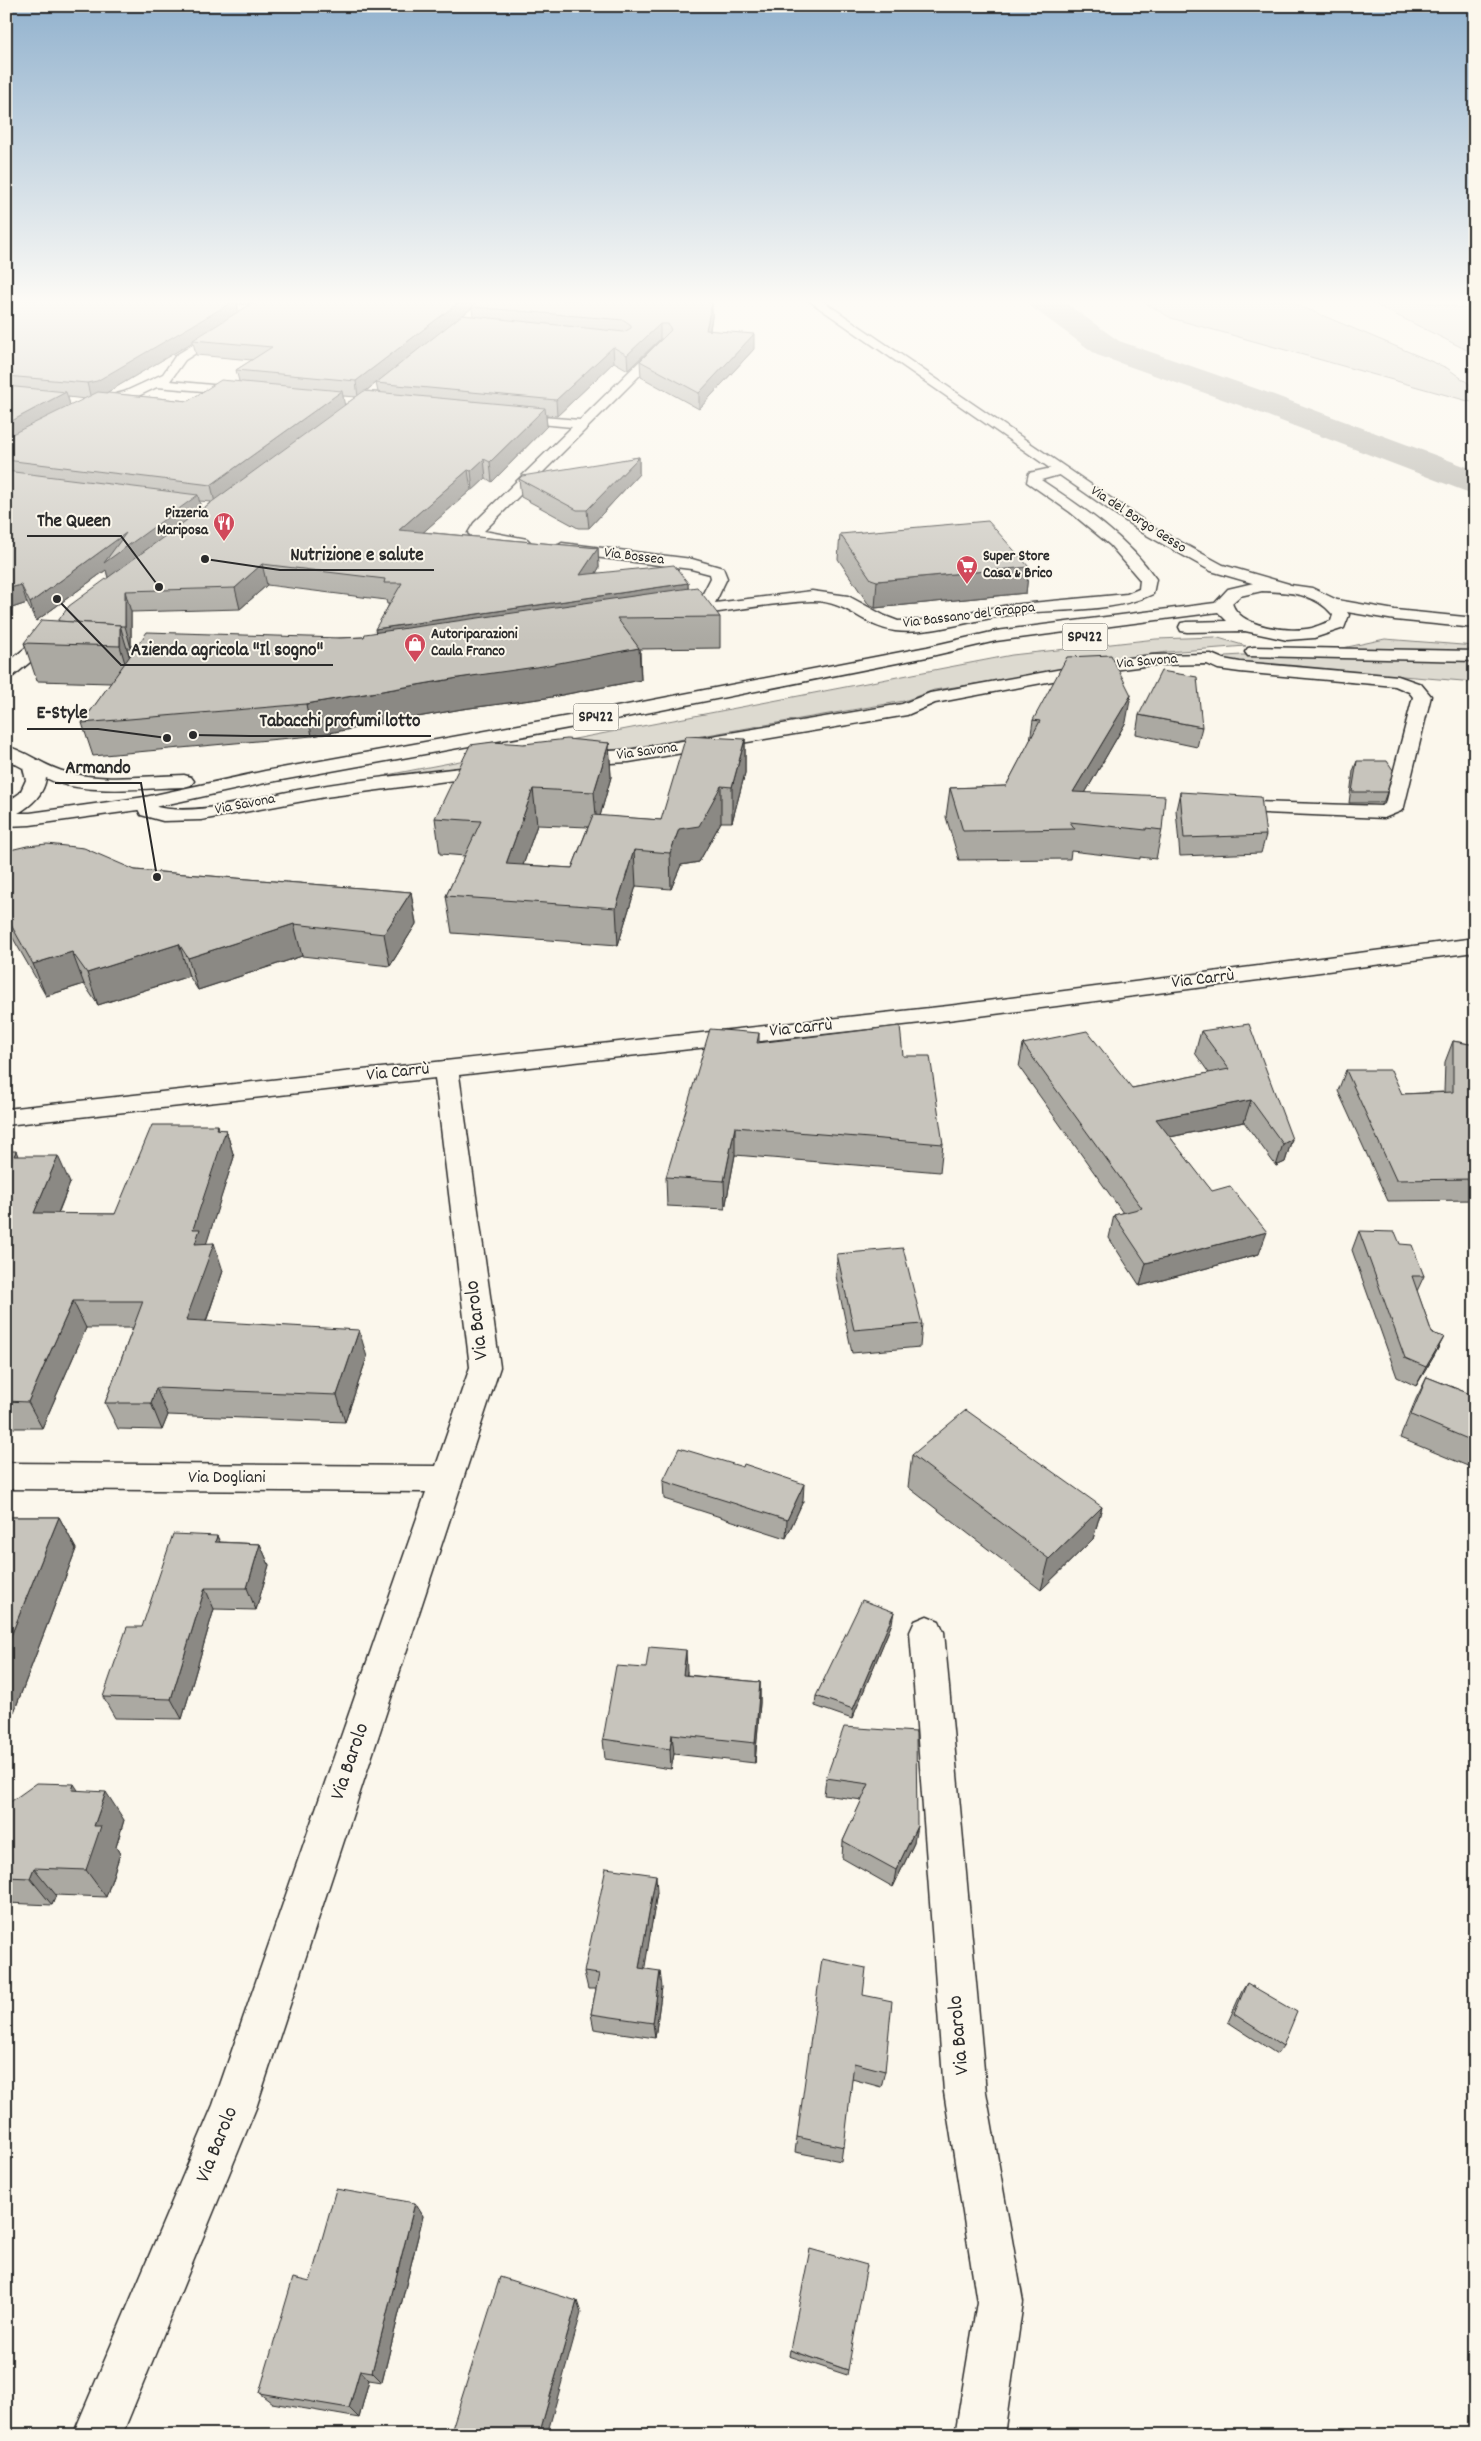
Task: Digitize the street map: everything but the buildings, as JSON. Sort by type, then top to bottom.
[{"type":"street","name":"Via Bossea","points":[[594,414],[479,526],[476,533],[485,538],[692,564],[717,571],[720,578],[704,609]]},
{"type":"street","name":"Via del Borgo Gesso","points":[[979,414],[1148,530],[1217,568],[1283,587]]},
{"type":"street","points":[[495,416],[584,424]]},
{"type":"street","name":"Via Bassano del Grappa","points":[[655,616],[812,596],[842,599],[879,620],[896,626],[923,625],[1009,610],[1130,599],[1147,591],[1148,579],[1115,542],[1075,509],[1034,482],[1034,476],[1061,470]]},
{"type":"street","points":[[1217,568],[1233,620],[1243,626],[1264,632],[1286,635],[1318,633],[1338,624],[1358,627]]},
{"type":"street","points":[[1283,587],[1322,597],[1335,605],[1394,615],[1475,623]]},
{"type":"street","name":"Via Savona","points":[[6,820],[30,819],[145,803],[265,777],[582,720],[927,652],[996,636],[1226,600],[1244,588],[1283,587]]},
{"type":"street","points":[[1335,605],[1341,615],[1338,624]]},
{"type":"street","points":[[6,673],[34,648],[73,619]]},
{"type":"street","name":"Via Savona","points":[[927,652],[1191,627],[1243,626]]},
{"type":"street","points":[[1387,630],[1475,640]]},
{"type":"street","points":[[34,648],[63,651]]},
{"type":"street","name":"Via Savona","points":[[1211,659],[1212,655],[1226,652],[1338,652],[1475,656]]},
{"type":"street","name":"Via Savona","points":[[554,762],[629,756],[907,709],[930,698],[1106,666],[1152,660],[1211,659],[1218,664],[1233,666],[1398,681],[1416,688],[1422,696],[1394,807],[1384,812],[1205,806]]},
{"type":"street","name":"SP422","points":[[6,752],[24,758],[31,763]]},
{"type":"street","points":[[6,812],[27,798],[36,785],[37,773],[31,763]]},
{"type":"street","name":"Via Savona","points":[[31,763],[59,777],[97,783],[128,784],[265,777]]},
{"type":"street","name":"Via Savona","points":[[145,803],[148,811],[158,815],[181,817],[302,795],[515,767]]},
{"type":"street","name":"Via Carrù","points":[[6,1117],[948,1013],[1475,945]]},
{"type":"street","name":"Via Barolo","points":[[97,2435],[234,2108],[485,1368],[446,1068]]},
{"type":"street","name":"Via Dogliani","points":[[6,1476],[447,1479]]},
{"type":"street","name":"Via Barolo","points":[[927,1632],[965,2092],[1000,2302],[979,2435]]},
{"type":"shaded area","points":[[1215,637],[1246,646],[1167,652],[1101,662],[1064,671],[934,690],[904,701],[632,748],[538,756],[418,774],[387,775],[1012,655],[1156,639]]},
{"type":"shaded area","points":[[1385,639],[1475,646],[1475,653],[1338,649]]},
{"type":"shaded area","points":[[1226,656],[1475,659],[1475,682],[1225,660]]},
{"type":"waterway","points":[[1293,414],[1475,483]]},
{"type":"place","name":"Pizzeria Mariposa","points":[[224,542]]},
{"type":"place","name":"Nutrizione e salute","points":[[205,559]]},
{"type":"place","name":"Super Store Casa & Brico","points":[[967,585]]},
{"type":"place","name":"The Queen","points":[[159,587]]},
{"type":"place","name":"Azienda agricola \"Il sogno\"","points":[[57,599]]},
{"type":"place","name":"Autoriparazioni Caula Franco","points":[[415,663]]},
{"type":"place","name":"Tabacchi profumi lotto","points":[[193,735]]},
{"type":"place","name":"E-Style","points":[[167,738]]},
{"type":"place","name":"Armando","points":[[157,877]]}]
